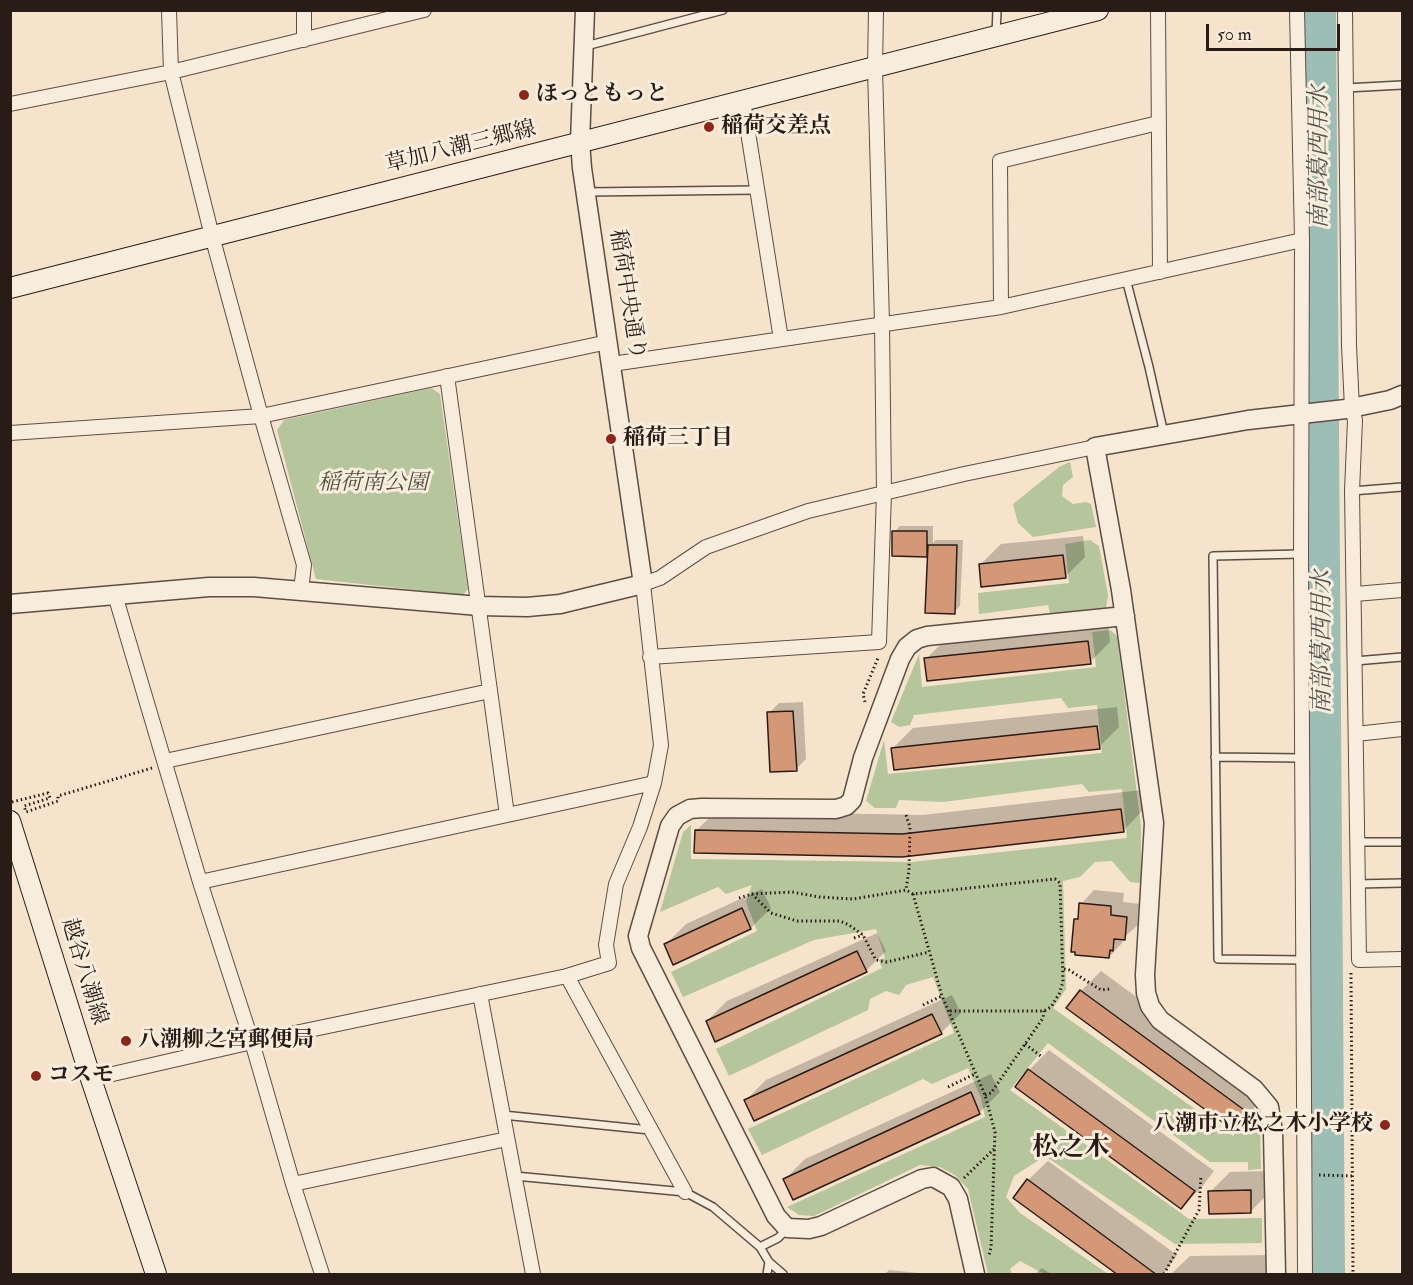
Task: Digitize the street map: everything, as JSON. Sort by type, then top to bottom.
[{"type":"main road","name":"草加八潮三郷線","points":[[10,288],[1098,10]]},
{"type":"main road","name":"越谷八潮線","points":[[10,820],[91,1079],[156,1275]]},
{"type":"street","points":[[169,10],[171,72],[212,236],[304,565],[301,590]]},
{"type":"street","points":[[304,10],[304,40]]},
{"type":"street","points":[[10,104],[171,72],[424,10]]},
{"type":"street","name":"稲荷中央通り","points":[[585,10],[580,142],[643,585]]},
{"type":"street","points":[[650,657],[879,642],[884,493],[875,68],[876,10]]},
{"type":"street","points":[[1158,10],[1160,272]]},
{"type":"street","points":[[1297,10],[1307,413],[1301,554],[1305,1275]]},
{"type":"street","points":[[1345,10],[1349,409],[1354,420],[1356,842],[1359,960],[1402,959]]},
{"type":"street","points":[[743,101],[781,339]]},
{"type":"street","points":[[1000,308],[1000,161],[1158,123]]},
{"type":"street","points":[[612,364],[882,323],[1000,308],[1302,240]]},
{"type":"street","points":[[10,433],[261,416],[608,342]]},
{"type":"street","points":[[447,376],[507,815]]},
{"type":"street","points":[[10,604],[209,587],[301,590],[479,606],[527,607],[560,604],[643,585],[660,578],[706,547],[808,511],[1095,447],[1248,420],[1349,409],[1402,395]]},
{"type":"street","points":[[1095,447],[1125,616],[1154,823],[1145,975],[1146,993],[1150,1006],[1160,1020],[1254,1089],[1269,1107],[1273,1120],[1276,1275]]},
{"type":"street","points":[[91,1079],[252,1042],[567,976],[609,963],[606,945],[616,884],[640,827],[654,783],[661,745],[643,585]]},
{"type":"street","points":[[1355,594],[1402,590]]},
{"type":"street","points":[[115,595],[200,882],[252,1042],[321,1275]]},
{"type":"street","points":[[974,1272],[957,1199],[951,1187],[933,1177],[922,1179],[821,1226],[809,1229],[788,1228],[776,1216],[641,948],[638,936],[670,826],[677,816],[690,809],[824,810],[846,806],[852,800],[872,733],[900,659],[907,647],[917,639],[927,636],[1125,616]]},
{"type":"street","points":[[165,763],[490,691]]},
{"type":"street","points":[[1356,734],[1402,729]]},
{"type":"street","points":[[200,882],[654,783]]},
{"type":"street","points":[[567,976],[684,1192]]},
{"type":"street","points":[[480,994],[533,1275]]},
{"type":"street","points":[[293,1184],[507,1139]]},
{"type":"lane","points":[[584,46],[723,10]]},
{"type":"lane","points":[[996,37],[997,10]]},
{"type":"lane","points":[[1346,88],[1402,85]]},
{"type":"lane","points":[[586,192],[757,190]]},
{"type":"lane","points":[[1126,279],[1164,434]]},
{"type":"lane","points":[[1353,491],[1402,487]]},
{"type":"lane","points":[[1301,554],[1213,556],[1218,959],[1304,960]]},
{"type":"lane","points":[[1355,661],[1402,657]]},
{"type":"lane","points":[[1215,757],[1302,758]]},
{"type":"lane","points":[[1356,842],[1402,842]]},
{"type":"lane","points":[[1357,884],[1402,883]]},
{"type":"lane","points":[[503,1115],[650,1130]]},
{"type":"lane","points":[[515,1176],[684,1192],[713,1207],[760,1247],[769,1262],[783,1275]]},
{"type":"lane","points":[[760,1247],[778,1238],[788,1228]]},
{"type":"lane","points":[[767,1275],[769,1262]]},
{"type":"path","points":[[10,803],[48,793],[50,798],[24,806],[26,812],[58,801],[58,796],[165,763]]},
{"type":"path","points":[[906,815],[910,827],[906,890]]},
{"type":"path","points":[[739,898],[752,894],[792,892],[819,897],[853,899],[906,890],[913,894],[1054,879],[1060,883],[1064,982],[1051,1006],[1044,1011],[950,1011]]},
{"type":"path","points":[[752,894],[771,913],[797,921],[840,921],[849,925],[863,935],[876,960],[887,962],[929,952]]},
{"type":"path","points":[[913,894],[942,996],[985,1095],[995,1132],[991,1248],[987,1259],[974,1272]]},
{"type":"path","points":[[854,938],[863,935]]},
{"type":"path","points":[[1353,1275],[1351,967],[1359,960]]},
{"type":"path","points":[[1064,969],[1101,990],[1110,988]]},
{"type":"path","points":[[923,1005],[942,996]]},
{"type":"path","points":[[985,1095],[991,1093],[1043,1018],[1044,1011]]},
{"type":"path","points":[[1025,1044],[1042,1057]]},
{"type":"path","points":[[948,1087],[975,1074]]},
{"type":"path","points":[[951,1187],[960,1182],[994,1149]]},
{"type":"path","points":[[1312,1174],[1351,1176]]},
{"type":"path","points":[[1164,1275],[1199,1210],[1201,1175]]},
{"type":"green space","name":"稲荷南公園","points":[[431,388],[440,394],[468,589],[463,595],[316,579],[277,430],[284,420]]},
{"type":"green space","points":[[1070,462],[1073,477],[1063,485],[1062,496],[1073,504],[1086,502],[1091,504],[1096,527],[1033,537],[1018,523],[1013,504],[1059,467]]},
{"type":"green space","points":[[1090,540],[1099,546],[1108,595],[1106,608],[1050,613],[1048,605],[979,614],[978,593],[1069,583],[1065,544]]},
{"type":"green space","points":[[1110,630],[1117,636],[1141,826],[1141,883],[1130,882],[1112,861],[1095,862],[1080,877],[1063,881],[1066,989],[1053,1008],[1233,1136],[1253,1107],[1260,1122],[1261,1169],[1248,1170],[1248,1162],[1210,1162],[1048,1043],[1010,1090],[1189,1219],[1262,1218],[1262,1243],[1175,1244],[1045,1156],[1014,1176],[1006,1197],[1020,1213],[1108,1274],[1044,1274],[1020,1261],[1010,1269],[1012,1274],[988,1274],[968,1189],[955,1175],[940,1167],[920,1165],[814,1216],[799,1215],[787,1207],[985,1117],[981,1098],[968,1068],[932,1084],[923,1079],[762,1155],[748,1129],[954,1033],[933,977],[906,985],[899,995],[886,991],[870,999],[868,1010],[729,1076],[716,1049],[882,968],[879,960],[885,958],[876,929],[814,940],[683,997],[671,972],[757,931],[746,902],[752,885],[726,894],[718,887],[660,912],[683,832],[691,825],[691,859],[912,862],[1127,838],[1122,789],[1089,792],[1082,784],[943,802],[899,800],[896,808],[875,808],[866,801],[884,740],[888,774],[1102,753],[1097,705],[1068,708],[1061,698],[914,715],[910,725],[899,727],[891,722],[919,654],[922,687],[1096,667],[1092,632]]},
{"type":"building","points":[[892,531],[927,531],[927,557],[892,556]]},
{"type":"building","points":[[928,545],[957,545],[955,614],[925,613]]},
{"type":"building","points":[[1063,555],[1066,578],[981,587],[979,564]]},
{"type":"building","points":[[1088,641],[1091,664],[927,681],[924,658]]},
{"type":"building","points":[[793,711],[797,771],[770,772],[767,712]]},
{"type":"building","points":[[1097,726],[1100,749],[894,770],[891,748]]},
{"type":"building","points":[[1121,809],[1124,832],[902,857],[694,853],[695,830],[902,834]]},
{"type":"building","points":[[1079,903],[1111,906],[1111,915],[1127,917],[1125,940],[1114,939],[1113,951],[1110,950],[1109,958],[1075,955],[1075,952],[1071,952],[1074,919],[1078,919]]},
{"type":"building","points":[[742,908],[751,929],[673,965],[664,944]]},
{"type":"building","points":[[857,951],[867,972],[715,1042],[706,1021]]},
{"type":"building","points":[[1080,990],[1247,1112],[1233,1130],[1066,1008]]},
{"type":"building","points":[[932,1014],[942,1034],[754,1121],[744,1100]]},
{"type":"building","points":[[1028,1069],[1195,1191],[1181,1209],[1015,1087]]},
{"type":"building","points":[[971,1092],[980,1114],[793,1200],[783,1179]]},
{"type":"building","points":[[1027,1179],[1157,1275],[1118,1275],[1013,1198]]},
{"type":"building","points":[[1251,1190],[1251,1213],[1209,1214],[1208,1191]]},
{"type":"waterway","name":"南部葛西用水","points":[[1320,10],[1329,1274]]},
{"type":"place","name":"ほっともっと","points":[[524,95]]},
{"type":"place","name":"稲荷交差点","points":[[709,127]]},
{"type":"place","name":"稲荷三丁目","points":[[611,439]]},
{"type":"place","name":"八潮柳之宮郵便局","points":[[126,1041]]},
{"type":"place","name":"コスモ","points":[[36,1076]]},
{"type":"place","name":"八潮市立松之木小学校","points":[[1385,1125]]},
{"type":"district","name":"松之木","points":[[1071,1149]]}]
